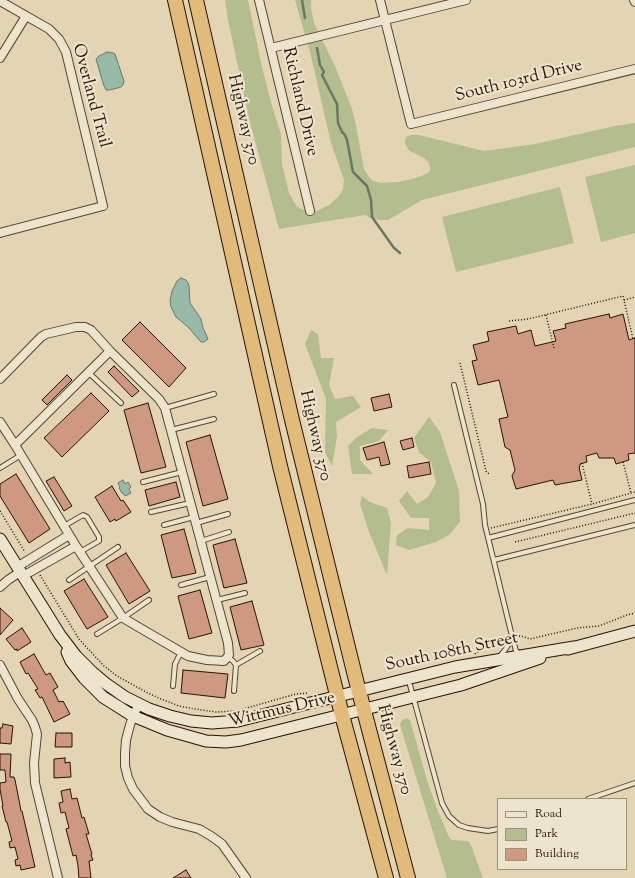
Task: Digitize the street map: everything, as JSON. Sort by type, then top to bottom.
[{"type":"highway","points":[[174,0],[280,466],[342,714],[386,878]]},
{"type":"highway","points":[[190,0],[205,37]]},
{"type":"highway","name":"Highway 370","points":[[196,0],[292,420],[359,691],[408,878]]},
{"type":"highway","points":[[203,0],[205,37]]},
{"type":"street","name":"Richland Drive","points":[[259,0],[310,212]]},
{"type":"street","points":[[380,0],[385,20]]},
{"type":"street","points":[[271,48],[466,0]]},
{"type":"street","name":"Overland Trail","points":[[0,1],[49,28],[59,39],[66,52],[103,206],[0,233]]},
{"type":"street","points":[[0,58],[26,16]]},
{"type":"street","name":"South 103rd Drive","points":[[385,20],[411,124],[635,69]]},
{"type":"street","points":[[0,379],[41,337],[53,332],[76,327],[85,327],[91,330],[110,351],[159,399],[165,408],[228,643],[229,655],[224,660],[207,660],[188,656],[123,618],[69,535],[0,422]]},
{"type":"street","points":[[15,445],[110,351]]},
{"type":"street","points":[[0,587],[69,535]]},
{"type":"street","name":"Wittmus Drive","points":[[0,539],[60,635],[76,656],[105,683],[125,697],[149,710],[191,721],[238,721],[338,696]]},
{"type":"street","points":[[20,572],[78,549]]},
{"type":"street","name":"South 108th Street","points":[[364,709],[461,685],[574,647],[635,631]]},
{"type":"street","name":"Wittmus Drive","points":[[60,635],[71,661],[84,678],[103,697],[133,716],[167,730],[206,741],[226,742],[241,740],[364,709]]},
{"type":"street","name":"South 108th Street","points":[[338,696],[455,667],[574,647]]},
{"type":"street","points":[[0,665],[18,699],[35,726],[37,734],[34,758],[35,783],[58,878]]},
{"type":"street","points":[[139,704],[133,716],[126,740],[125,753],[125,766],[128,778],[136,794],[148,809],[160,816],[172,822],[199,829],[222,844],[246,878]]},
{"type":"lane","points":[[89,373],[121,403]]},
{"type":"lane","points":[[454,385],[483,504],[488,538],[516,651],[524,655]]},
{"type":"lane","points":[[165,408],[214,394]]},
{"type":"lane","points":[[171,430],[214,419]]},
{"type":"lane","points":[[0,468],[21,456]]},
{"type":"lane","points":[[143,482],[182,472]]},
{"type":"lane","points":[[488,538],[635,500]]},
{"type":"lane","points":[[151,512],[190,503]]},
{"type":"lane","points":[[164,525],[228,514]]},
{"type":"lane","points":[[64,527],[83,515],[87,517],[99,537],[99,541],[78,549]]},
{"type":"lane","points":[[494,560],[635,525]]},
{"type":"lane","points":[[201,541],[229,532]]},
{"type":"lane","points":[[69,580],[118,547]]},
{"type":"lane","points":[[181,584],[210,577]]},
{"type":"lane","points":[[217,600],[245,593]]},
{"type":"lane","points":[[97,634],[149,600]]},
{"type":"lane","points":[[495,660],[501,656],[513,637]]},
{"type":"lane","points":[[236,665],[260,651]]},
{"type":"lane","points":[[173,686],[175,664],[181,652]]},
{"type":"lane","points":[[227,657],[236,665],[234,691]]},
{"type":"lane","points":[[410,685],[442,803],[449,816],[459,825],[468,828],[488,831],[497,829]]},
{"type":"lane","points":[[591,798],[635,783]]},
{"type":"path","points":[[509,321],[528,319],[623,296],[633,339]]},
{"type":"path","points":[[624,300],[635,297]]},
{"type":"path","points":[[546,315],[554,348]]},
{"type":"path","points":[[460,363],[486,471],[489,474]]},
{"type":"path","points":[[623,462],[631,493]]},
{"type":"path","points":[[582,463],[592,504]]},
{"type":"path","points":[[486,529],[592,504],[635,492]]},
{"type":"path","points":[[515,542],[635,513]]},
{"type":"path","points":[[513,637],[521,636],[530,639],[577,628],[599,626],[635,613]]},
{"type":"green space","points":[[225,0],[248,0],[262,67],[281,134],[282,164],[289,193],[297,207],[306,211],[317,211],[329,205],[339,196],[343,189],[344,180],[331,143],[310,52],[295,0],[311,0],[314,23],[335,66],[351,106],[364,169],[373,181],[381,183],[399,182],[416,178],[430,171],[429,163],[424,158],[410,151],[406,146],[406,137],[411,135],[419,135],[484,151],[535,144],[635,123],[635,147],[422,200],[388,220],[379,220],[365,215],[279,229],[250,122]]},
{"type":"green space","points":[[635,165],[635,233],[601,242],[585,177]]},
{"type":"green space","points":[[560,187],[574,243],[456,272],[442,217]]},
{"type":"green space","points":[[311,330],[318,334],[321,358],[334,358],[329,385],[335,399],[353,396],[361,407],[336,422],[337,436],[332,466],[325,452],[326,399],[305,344]]},
{"type":"green space","points":[[429,417],[440,432],[459,491],[460,522],[449,535],[436,542],[409,550],[396,545],[397,535],[408,528],[429,530],[429,518],[411,518],[399,501],[407,491],[417,504],[428,497],[436,483],[431,462],[419,452],[414,438]]},
{"type":"green space","points":[[372,428],[388,430],[379,441],[360,446],[360,460],[373,474],[352,474],[348,446],[357,437]]},
{"type":"green space","points":[[362,496],[370,502],[387,508],[391,523],[387,575],[369,532],[360,504]]},
{"type":"green space","points":[[407,718],[410,720],[427,780],[449,837],[452,840],[468,841],[471,845],[483,878],[447,878],[400,725],[402,720]]},
{"type":"shaded area","points":[[107,52],[115,54],[124,81],[121,87],[110,90],[106,90],[104,86],[96,59]]},
{"type":"shaded area","points":[[181,278],[186,280],[188,283],[190,303],[201,319],[208,339],[204,342],[201,342],[188,327],[176,317],[171,307],[170,301],[172,291],[177,281]]},
{"type":"shaded area","points":[[123,480],[125,484],[128,482],[131,487],[129,489],[131,493],[125,496],[119,488],[118,483]]},
{"type":"building","points":[[609,314],[610,318],[623,314],[629,340],[635,338],[635,453],[628,454],[629,460],[616,464],[614,458],[599,458],[597,453],[586,456],[587,462],[580,464],[579,467],[582,480],[555,485],[553,480],[516,489],[512,476],[515,470],[510,450],[505,447],[499,419],[508,417],[499,380],[478,385],[472,361],[477,360],[473,345],[489,341],[487,332],[516,326],[518,334],[531,330],[535,346],[556,341],[553,331],[566,328],[565,324]]},
{"type":"building","points":[[140,322],[186,368],[169,387],[122,340]]},
{"type":"building","points":[[114,366],[139,391],[132,397],[108,372]]},
{"type":"building","points":[[67,375],[72,380],[47,405],[42,400]]},
{"type":"building","points":[[91,393],[109,411],[62,457],[44,438]]},
{"type":"building","points":[[389,394],[392,407],[374,411],[371,398]]},
{"type":"building","points":[[148,403],[166,467],[141,473],[124,410]]},
{"type":"building","points":[[210,435],[228,499],[203,506],[186,442]]},
{"type":"building","points":[[412,438],[414,447],[403,450],[400,441]]},
{"type":"building","points":[[384,442],[390,464],[381,466],[379,457],[367,460],[363,448]]},
{"type":"building","points":[[429,462],[431,474],[409,478],[407,466]]},
{"type":"building","points":[[16,474],[50,529],[29,543],[0,496],[0,484]]},
{"type":"building","points":[[54,477],[72,506],[64,511],[46,481]]},
{"type":"building","points":[[176,482],[180,497],[149,506],[145,490]]},
{"type":"building","points":[[112,486],[121,501],[123,500],[131,512],[116,521],[115,519],[110,522],[95,497]]},
{"type":"building","points":[[184,529],[196,573],[172,578],[161,535]]},
{"type":"building","points":[[235,539],[247,583],[224,588],[213,545]]},
{"type":"building","points":[[126,553],[150,591],[129,604],[106,565]]},
{"type":"building","points":[[84,579],[108,617],[87,629],[64,591]]},
{"type":"building","points":[[200,590],[212,633],[189,639],[178,596]]},
{"type":"building","points":[[252,601],[264,645],[241,650],[230,607]]},
{"type":"building","points":[[0,608],[13,620],[0,635]]},
{"type":"building","points":[[22,628],[31,642],[17,651],[17,649],[15,650],[6,639]]},
{"type":"building","points":[[34,654],[46,675],[50,673],[58,687],[53,690],[59,702],[63,701],[70,714],[54,722],[42,697],[40,698],[35,690],[38,689],[28,673],[26,674],[20,662]]},
{"type":"building","points":[[183,670],[228,674],[225,698],[181,693]]},
{"type":"building","points":[[3,724],[13,726],[11,744],[0,743],[0,728],[2,728]]},
{"type":"building","points":[[56,733],[72,733],[72,747],[55,747]]},
{"type":"building","points":[[0,754],[11,754],[10,777],[14,777],[15,780],[35,867],[21,870],[20,865],[16,866],[15,860],[18,859],[15,847],[10,848],[9,842],[12,841],[2,806],[0,789],[0,783],[6,782],[5,770],[0,770]]},
{"type":"building","points":[[65,758],[65,763],[70,762],[71,777],[54,778],[54,759]]},
{"type":"building","points":[[70,789],[72,799],[77,798],[82,818],[84,817],[89,834],[86,834],[93,860],[89,861],[91,878],[79,878],[76,855],[73,856],[66,829],[69,828],[65,812],[61,813],[59,803],[63,802],[61,791]]},
{"type":"building","points":[[186,870],[191,878],[173,878]]},
{"type":"waterway","points":[[302,0],[305,18]]},
{"type":"waterway","points":[[317,48],[320,65],[324,72],[322,75],[337,104],[338,123],[347,140],[353,172],[367,186],[371,200],[372,217],[394,248],[400,253]]}]
